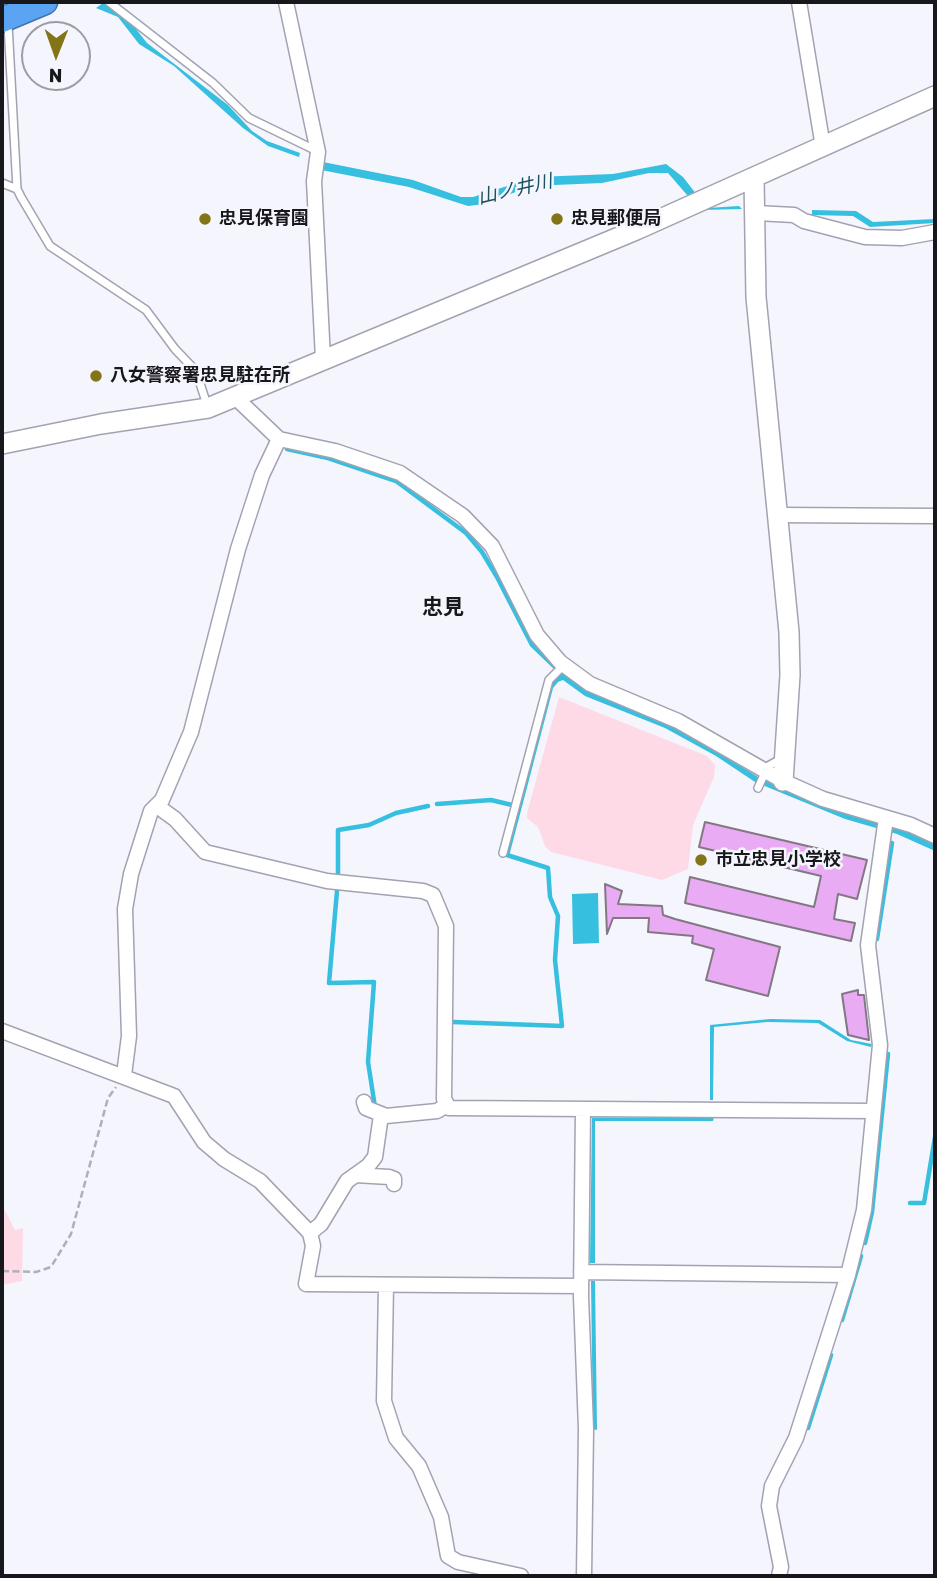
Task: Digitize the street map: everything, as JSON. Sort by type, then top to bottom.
[{"type":"highway","points":[[5,19],[45,2]]},
{"type":"street","points":[[286,2],[318,152],[314,181],[323,359]]},
{"type":"street","points":[[799,2],[823,147]]},
{"type":"street","points":[[2,444],[101,424],[208,408],[236,398],[754,178],[935,96]]},
{"type":"street","points":[[754,178],[756,297],[790,675],[783,781]]},
{"type":"street","points":[[756,213],[794,215],[804,221],[864,237],[902,238],[935,232]]},
{"type":"street","points":[[236,398],[279,439],[335,451],[400,473],[463,516],[492,546],[537,635],[564,665],[590,684],[678,721],[764,774],[823,799],[935,836]]},
{"type":"street","points":[[124,1075],[129,1036],[125,909],[134,864],[151,811],[157,806],[176,771],[191,732],[238,549],[262,475],[279,439]]},
{"type":"street","points":[[777,515],[935,516]]},
{"type":"street","points":[[157,806],[175,819],[205,852],[327,881],[423,891],[433,895],[446,926],[444,1100],[449,1108],[873,1111]]},
{"type":"street","points":[[779,1576],[781,1567],[769,1506],[772,1486],[796,1438],[848,1275],[864,1210],[880,1045],[867,945],[886,818]]},
{"type":"street","points":[[2,1031],[174,1096],[204,1142],[223,1159],[260,1181],[310,1233],[313,1246],[306,1283],[386,1285],[848,1275]]},
{"type":"street","points":[[364,1102],[366,1108],[381,1115],[412,1116],[437,1111],[447,1105]]},
{"type":"street","points":[[583,1109],[581,1279],[586,1429],[584,1576]]},
{"type":"street","points":[[310,1233],[320,1224],[347,1181],[375,1157],[381,1115]]},
{"type":"street","points":[[355,1175],[389,1177],[394,1179],[394,1184]]},
{"type":"street","points":[[386,1285],[384,1401],[396,1438],[419,1466],[441,1517],[448,1556],[458,1562],[521,1576]]},
{"type":"lane","points":[[108,2],[213,83],[249,118],[318,152]]},
{"type":"lane","points":[[5,19],[18,189],[50,246],[146,310],[175,349],[196,371],[208,408]]},
{"type":"lane","points":[[2,183],[18,189]]},
{"type":"lane","points":[[503,853],[549,680],[564,665]]},
{"type":"lane","points":[[758,788],[775,759],[786,758]]},
{"type":"path","points":[[2,1271],[36,1272],[51,1267],[71,1234],[108,1098],[124,1075]]},
{"type":"shaded area","points":[[559,697],[707,756],[715,765],[714,777],[693,825],[688,869],[662,880],[551,852],[545,846],[538,827],[527,818],[527,813]]},
{"type":"shaded area","points":[[2,1205],[15,1230],[23,1228],[22,1281],[2,1285]]},
{"type":"water","points":[[103,3],[125,15],[147,43],[228,105],[252,131],[267,141],[300,153],[299,157],[268,146],[243,128],[174,66],[139,44],[118,17],[96,8]]},
{"type":"water","name":"山ノ井川","points":[[323,162],[413,180],[461,197],[473,197],[535,177],[613,174],[666,164],[683,177],[707,208],[739,206],[742,209],[700,210],[668,173],[649,173],[602,183],[531,186],[485,204],[468,206],[409,187],[321,170]]},
{"type":"water","points":[[812,210],[856,211],[873,222],[935,219],[935,223],[870,227],[853,216],[812,215]]},
{"type":"water","points":[[562,670],[589,692],[691,735],[758,777],[917,835],[935,844],[935,851],[897,834],[845,819],[755,782],[716,756],[665,728],[585,696],[563,680],[555,683]]},
{"type":"water","points":[[598,893],[599,943],[573,944],[572,894]]},
{"type":"water","points":[[770,1019],[820,1020],[851,1040],[872,1044],[871,1047],[847,1041],[818,1023],[767,1022],[714,1027],[713,1100],[710,1100],[710,1025]]},
{"type":"water","points":[[714,1117],[713,1121],[595,1121],[595,1263],[590,1263],[592,1118]]},
{"type":"water","points":[[591,1281],[595,1281],[597,1430],[593,1429]]},
{"type":"building","points":[[705,822],[867,860],[857,899],[838,894],[834,919],[855,923],[851,941],[685,903],[690,877],[814,907],[821,876],[699,847]]},
{"type":"building","points":[[605,884],[622,891],[618,904],[662,906],[663,915],[780,947],[768,996],[706,980],[714,949],[692,943],[693,936],[648,932],[649,918],[613,918],[607,934]]},
{"type":"building","points":[[858,990],[858,995],[864,995],[869,1040],[848,1035],[842,994]]},
{"type":"waterway","points":[[287,449],[328,458],[396,481],[466,533],[482,552],[497,577],[532,645],[559,671]]},
{"type":"waterway","points":[[453,1022],[562,1026],[555,960],[558,916],[550,897],[548,868],[507,855],[551,687],[559,677]]},
{"type":"waterway","points":[[437,804],[491,800],[512,805]]},
{"type":"waterway","points":[[338,877],[338,830],[369,825],[396,813],[428,806]]},
{"type":"waterway","points":[[877,939],[892,843]]},
{"type":"waterway","points":[[337,891],[329,983],[374,982],[368,1062],[375,1107]]},
{"type":"waterway","points":[[865,1243],[872,1212],[888,1054]]},
{"type":"waterway","points":[[910,1203],[924,1203],[935,1137]]},
{"type":"waterway","points":[[842,1320],[861,1256]]},
{"type":"waterway","points":[[808,1428],[831,1355]]},
{"type":"place","name":"忠見保育園","points":[[205,219]]},
{"type":"place","name":"忠見郵便局","points":[[557,219]]},
{"type":"place","name":"八女警察署忠見駐在所","points":[[96,376]]},
{"type":"place","name":"市立忠見小学校","points":[[701,860]]},
{"type":"district","name":"忠見","points":[[443,608]]}]
